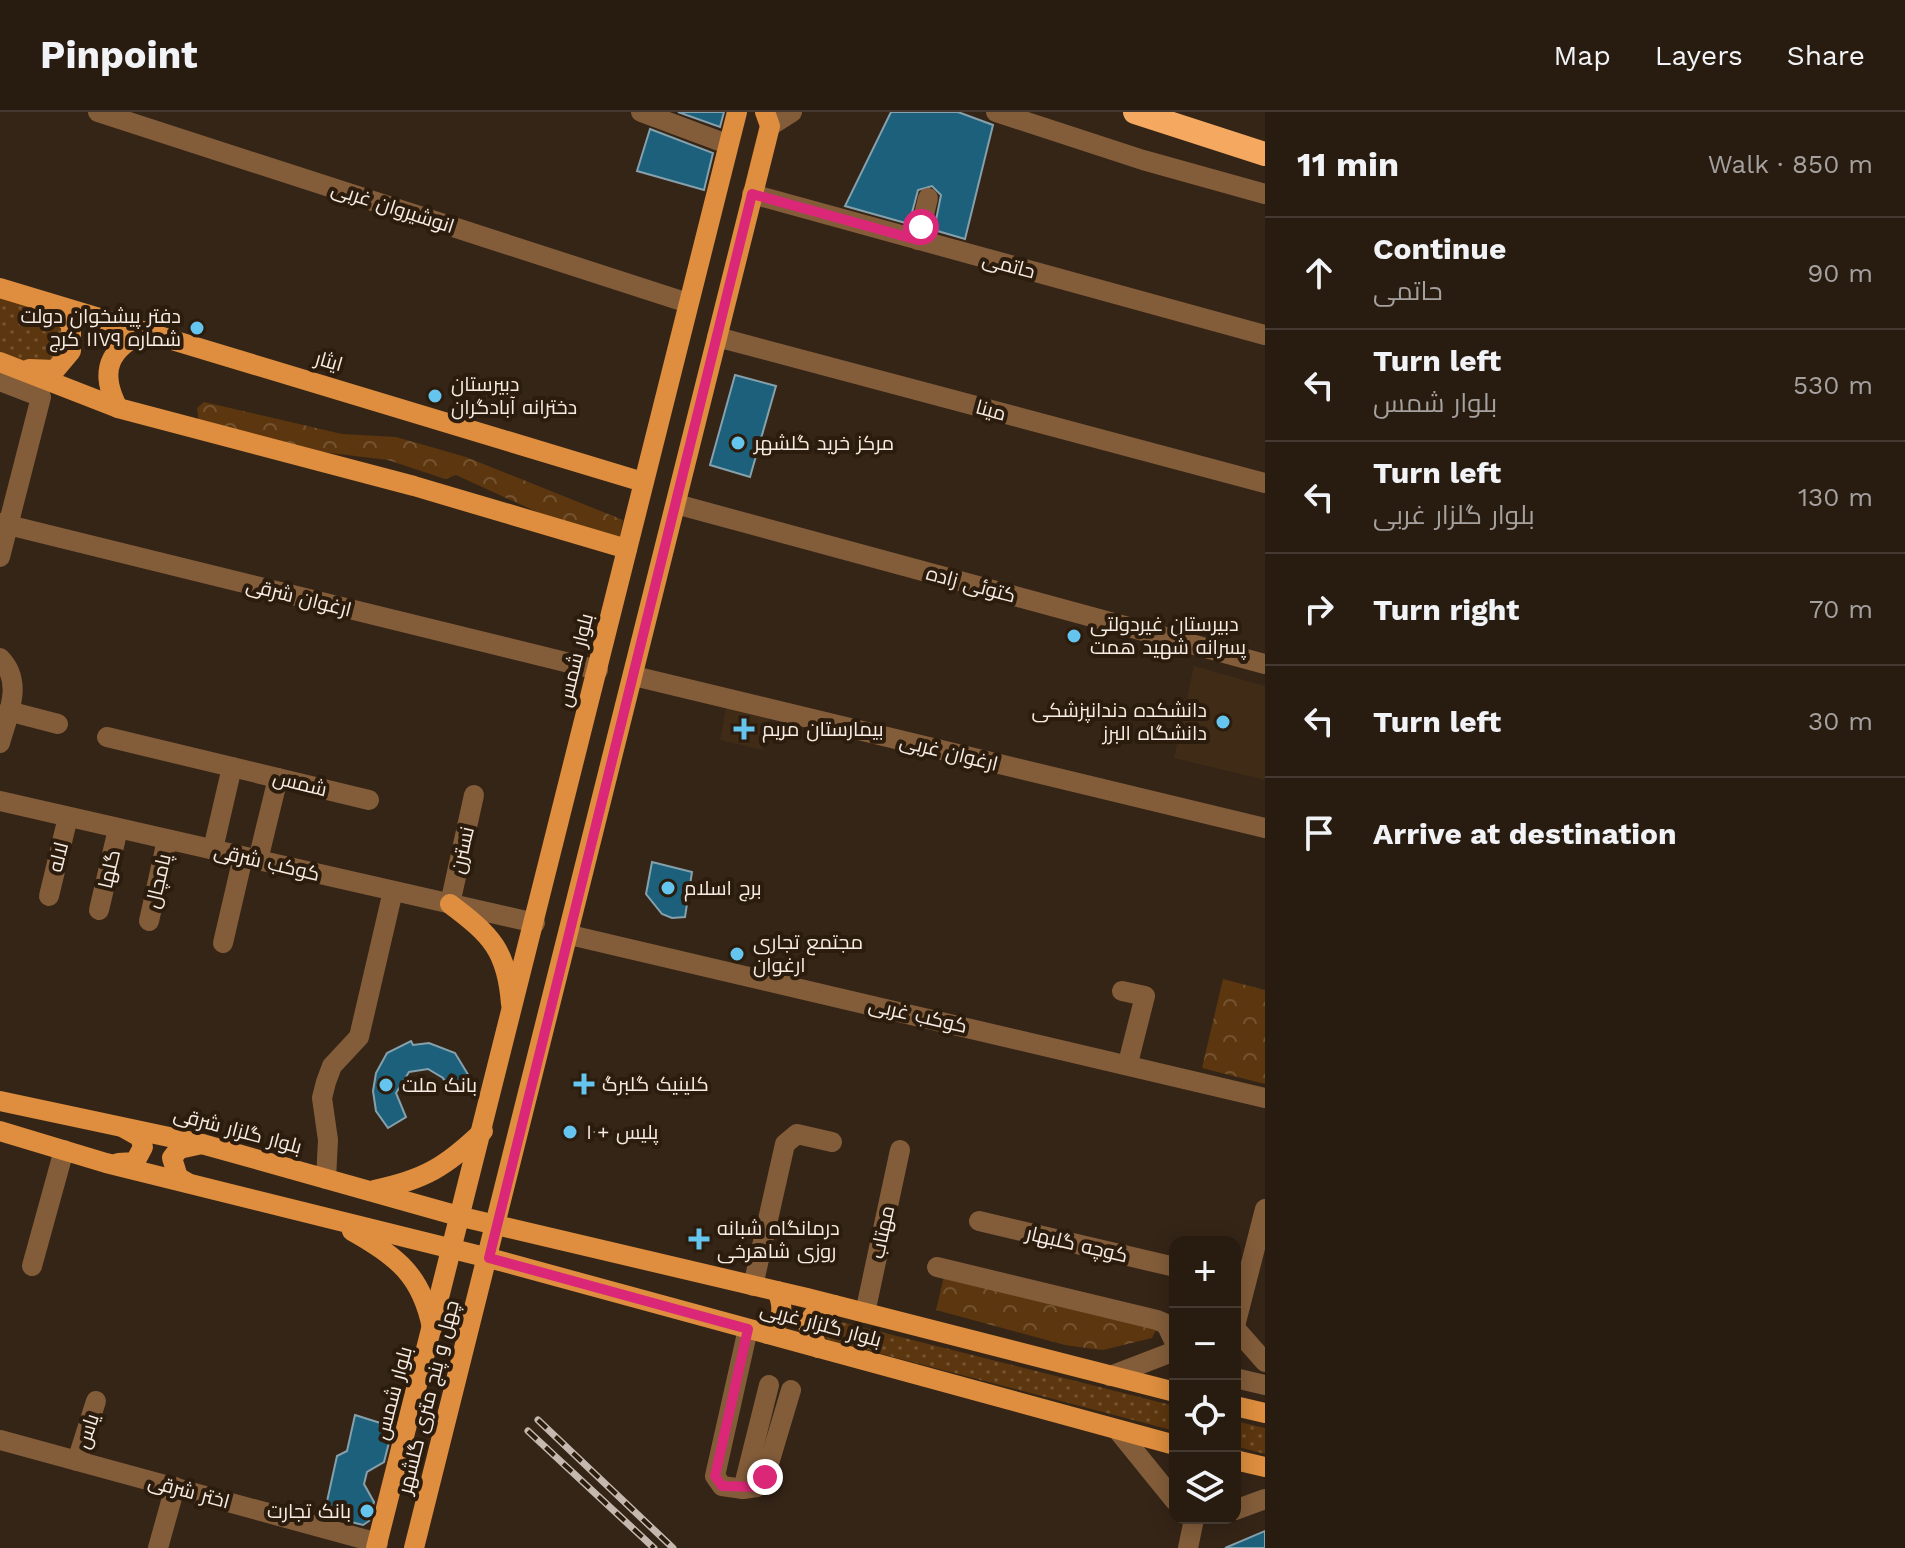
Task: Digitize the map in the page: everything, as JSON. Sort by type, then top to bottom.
[{"type":"highway","points":[[1135,112],[1265,154]]},
{"type":"main road","name":"بلوار شمس","points":[[377,1545],[454,1250],[735,113]]},
{"type":"main road","points":[[497,1226],[771,117]]},
{"type":"main road","name":"ایثار","points":[[0,288],[643,482]]},
{"type":"main road","points":[[3,370],[55,370],[71,351],[71,324],[39,299]]},
{"type":"main road","points":[[118,408],[109,391],[111,363],[127,340],[145,332]]},
{"type":"main road","points":[[3,370],[118,408],[414,486],[627,549]]},
{"type":"main road","points":[[450,904],[496,942],[504,962],[512,1015]]},
{"type":"main road","name":"بلوار گلزار شرقی","points":[[0,1101],[202,1144],[462,1217]]},
{"type":"main road","points":[[106,1163],[135,1162],[143,1147],[135,1133],[113,1124]]},
{"type":"main road","points":[[0,1131],[106,1163],[454,1250]]},
{"type":"main road","points":[[368,1191],[407,1183],[433,1173],[483,1131]]},
{"type":"main road","points":[[189,1184],[178,1177],[172,1158],[179,1149],[202,1144]]},
{"type":"main road","points":[[323,1217],[384,1250],[404,1266],[427,1300],[433,1334]]},
{"type":"main road","name":"بلوار گلزار غربی","points":[[462,1217],[777,1291],[1169,1391]]},
{"type":"main road","name":"چهل و پنج متری گلشهر","points":[[414,1548],[497,1226]]},
{"type":"main road","name":"بلوار گلزار غربی","points":[[454,1250],[1169,1444]]},
{"type":"main road","points":[[758,1332],[781,1316],[783,1304],[777,1291]]},
{"type":"main road","points":[[818,1348],[808,1326],[817,1309],[834,1305]]},
{"type":"main road","points":[[1241,1407],[1265,1413]]},
{"type":"main road","points":[[1241,1461],[1265,1467]]},
{"type":"street","name":"انوشیروان غربی","points":[[98,112],[690,296]]},
{"type":"street","name":"انوشیروان غربی","points":[[141,112],[667,289]]},
{"type":"street","points":[[641,112],[727,144]]},
{"type":"street","points":[[771,117],[792,112]]},
{"type":"street","points":[[996,112],[1143,160],[1265,194]]},
{"type":"street","name":"حاتمی","points":[[752,194],[1265,335]]},
{"type":"street","points":[[918,240],[928,198]]},
{"type":"street","name":"مینا","points":[[717,337],[1265,483]]},
{"type":"street","points":[[0,557],[4,524],[41,397],[3,370]]},
{"type":"street","name":"کتوئی زاده","points":[[676,504],[1265,664]]},
{"type":"street","name":"ارغوان شرقی","points":[[4,524],[598,670]]},
{"type":"street","points":[[0,743],[14,691],[5,663]]},
{"type":"street","name":"ارغوان غربی","points":[[634,676],[1265,828]]},
{"type":"street","points":[[8,711],[58,724]]},
{"type":"street","name":"شمس","points":[[107,737],[369,800]]},
{"type":"street","points":[[213,849],[232,767]]},
{"type":"street","points":[[223,943],[278,778]]},
{"type":"street","name":"نسترن","points":[[450,904],[474,795]]},
{"type":"street","name":"کوکب شرقی","points":[[0,801],[535,923]]},
{"type":"street","name":"لاله","points":[[49,896],[68,817]]},
{"type":"street","name":"گلها","points":[[99,910],[118,829]]},
{"type":"street","name":"پامچال","points":[[149,921],[167,840]]},
{"type":"street","points":[[326,1179],[328,1140],[323,1120],[324,1090],[332,1066],[359,1037],[393,891]]},
{"type":"street","name":"کوکب غربی","points":[[570,935],[1128,1063],[1265,1098]]},
{"type":"street","points":[[1122,991],[1145,996],[1128,1063]]},
{"type":"street","points":[[753,1286],[785,1144],[797,1134],[832,1142]]},
{"type":"street","points":[[32,1266],[64,1150]]},
{"type":"street","name":"مهتاب","points":[[865,1313],[900,1150]]},
{"type":"street","points":[[1241,1279],[1265,1209]]},
{"type":"street","name":"کوچه گلبهار","points":[[979,1221],[1169,1266]]},
{"type":"street","points":[[937,1267],[1157,1320],[1166,1324],[1169,1330]]},
{"type":"street","points":[[758,1332],[715,1476],[722,1486],[757,1487],[765,1477],[791,1390]]},
{"type":"street","points":[[1241,1334],[1265,1362]]},
{"type":"street","points":[[1110,1376],[1169,1353]]},
{"type":"street","points":[[1154,1359],[1169,1363]]},
{"type":"street","points":[[1241,1379],[1265,1385]]},
{"type":"street","points":[[743,1489],[769,1385]]},
{"type":"street","name":"یاس","points":[[77,1461],[96,1401]]},
{"type":"street","points":[[1119,1432],[1169,1494]]},
{"type":"street","name":"اختر شرقی","points":[[0,1440],[377,1545]]},
{"type":"street","points":[[158,1548],[175,1487]]},
{"type":"street","points":[[1241,1508],[1265,1499]]},
{"type":"street","points":[[1188,1548],[1196,1524]]},
{"type":"shaded area","name":"دانشکده دندانپزشکی دانشگاه البرز","points":[[1194,666],[1265,686],[1265,780],[1174,758]]},
{"type":"shaded area","name":"بیمارستان مریم","points":[[726,708],[769,718],[762,750],[720,740]]},
{"type":"green space","points":[[0,293],[30,303],[54,320],[66,338],[57,359],[27,362],[0,353]]},
{"type":"green space","points":[[204,402],[342,434],[396,437],[466,457],[623,520],[619,542],[559,522],[456,475],[445,479],[388,460],[306,450],[199,423],[197,408]]},
{"type":"green space","points":[[1223,979],[1265,990],[1265,1084],[1202,1068]]},
{"type":"green space","points":[[944,1276],[1157,1328],[1152,1338],[1103,1350],[1065,1345],[936,1310]]},
{"type":"green space","points":[[833,1320],[1169,1404],[1169,1429],[832,1341],[824,1337],[826,1322]]},
{"type":"green space","points":[[1241,1422],[1265,1428],[1265,1454],[1241,1448]]},
{"type":"building","points":[[678,112],[724,112],[720,127]]},
{"type":"building","points":[[891,112],[958,112],[993,125],[965,239],[934,230],[941,195],[932,186],[918,190],[909,224],[845,206]]},
{"type":"building","points":[[650,129],[713,153],[704,190],[637,171]]},
{"type":"building","name":"مرکز خرید گلشهر","points":[[735,375],[776,386],[750,477],[710,465]]},
{"type":"building","name":"برج اسلام","points":[[652,862],[692,872],[685,917],[672,918],[662,914],[646,894]]},
{"type":"building","name":"بانک ملت","points":[[411,1041],[413,1045],[429,1043],[455,1053],[472,1081],[449,1091],[443,1078],[428,1069],[409,1072],[396,1093],[406,1117],[388,1128],[376,1111],[373,1091],[376,1073],[387,1053]]},
{"type":"building","points":[[355,1415],[393,1427],[384,1462],[367,1472],[364,1484],[374,1502],[369,1521],[363,1525],[324,1515],[337,1456],[347,1451]]},
{"type":"building","points":[[1265,1531],[1265,1548],[1225,1548]]},
{"type":"railway","points":[[538,1420],[673,1548]]},
{"type":"railway","points":[[528,1431],[654,1548]]},
{"type":"place","name":"دفتر پیشخوان دولت شماره ۱۱۷۹ کرج","points":[[197,328]]},
{"type":"place","name":"دبيرستان دخترانه آبادگران","points":[[435,396]]},
{"type":"place","name":"مرکز خرید گلشهر","points":[[738,443]]},
{"type":"place","name":"دبیرستان غیردولتی پسرانه شهید همت","points":[[1074,636]]},
{"type":"place","name":"دانشکده دندانپزشکی دانشگاه البرز","points":[[1223,722]]},
{"type":"place","name":"بیمارستان مریم","points":[[744,729]]},
{"type":"place","name":"برج اسلام","points":[[668,888]]},
{"type":"place","name":"مجتمع تجاری ارغوان","points":[[737,954]]},
{"type":"place","name":"کلینیک گلبرگ","points":[[584,1084]]},
{"type":"place","name":"بانک ملت","points":[[386,1085]]},
{"type":"place","name":"پلیس +۱۰","points":[[570,1132]]},
{"type":"place","name":"درمانگاه شبانه روزی شاهرخی","points":[[699,1239]]},
{"type":"place","name":"بانک تجارت","points":[[367,1511]]},
{"type":"route","points":[[765,1477],[757,1487],[743,1489],[722,1486],[715,1476],[748,1329],[489,1258],[752,194],[918,240],[921,227]]}]
